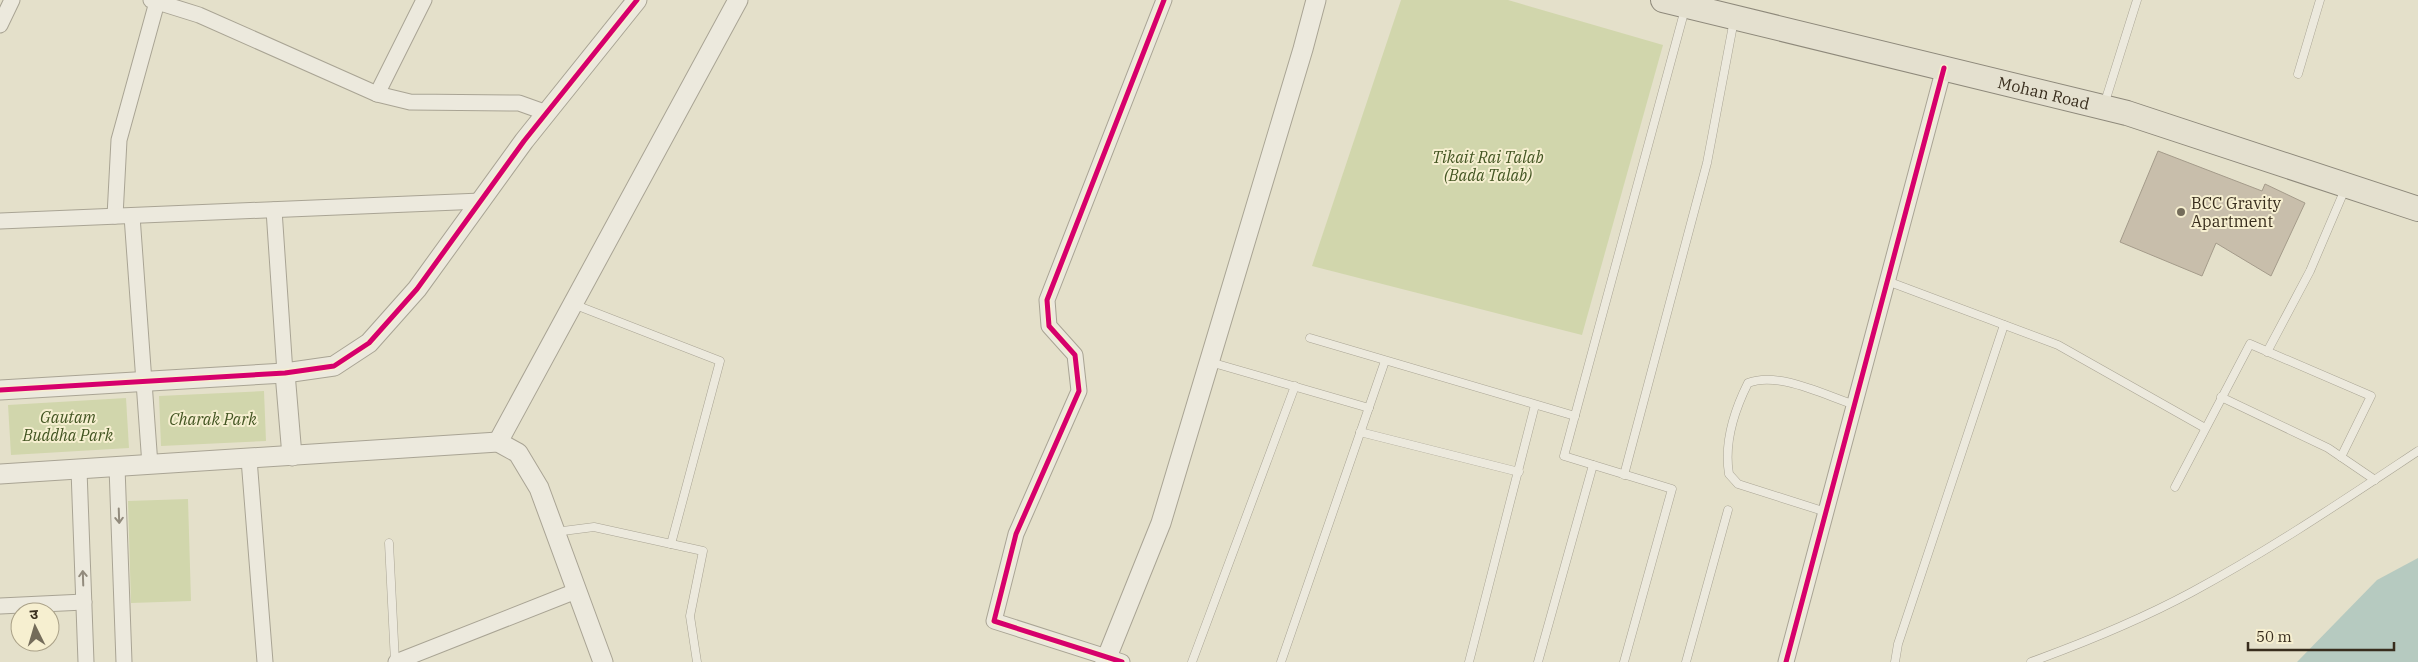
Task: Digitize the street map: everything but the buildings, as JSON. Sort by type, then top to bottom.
[{"type":"main road","name":"Mohan Road","points":[[1663,0],[2104,107],[2418,209]]},
{"type":"street","points":[[0,24],[12,0]]},
{"type":"street","points":[[377,94],[424,0]]},
{"type":"street","points":[[0,390],[285,373],[334,366],[370,343],[417,289],[547,113],[637,0]]},
{"type":"street","points":[[498,442],[738,0]]},
{"type":"street","points":[[1164,0],[1047,300],[1049,326],[1075,355],[1078,391],[1016,534],[994,621],[1111,661],[1161,522],[1316,0]]},
{"type":"street","points":[[115,216],[119,140],[154,1],[199,15],[377,94],[410,102],[519,103],[547,113]]},
{"type":"street","points":[[1786,662],[1944,68]]},
{"type":"street","points":[[0,221],[481,201]]},
{"type":"street","points":[[274,210],[292,456]]},
{"type":"street","points":[[132,216],[150,465]]},
{"type":"street","points":[[0,474],[498,442],[518,453],[539,488],[602,662]]},
{"type":"street","points":[[249,459],[264,662]]},
{"type":"street","points":[[118,467],[124,662]]},
{"type":"street","points":[[79,470],[86,662]]},
{"type":"street","points":[[395,662],[576,591]]},
{"type":"street","points":[[0,606],[84,602]]},
{"type":"lane","points":[[2104,107],[2137,0]]},
{"type":"lane","points":[[2298,74],[2320,0]]},
{"type":"lane","points":[[1624,662],[1672,489],[1564,456],[1686,6]]},
{"type":"lane","points":[[1624,474],[1707,163],[1734,17]]},
{"type":"lane","points":[[2268,352],[2310,272],[2347,186]]},
{"type":"lane","points":[[1887,282],[2058,345],[2205,428]]},
{"type":"lane","points":[[573,304],[720,361],[671,544]]},
{"type":"lane","points":[[1895,662],[1898,644],[2004,325]]},
{"type":"lane","points":[[1310,338],[1575,416]]},
{"type":"lane","points":[[2175,487],[2221,396],[2250,344],[2371,396],[2341,457]]},
{"type":"lane","points":[[1281,662],[1385,361]]},
{"type":"lane","points":[[1209,362],[1369,408]]},
{"type":"lane","points":[[1826,512],[1738,484],[1729,474],[1727,446],[1740,398],[1748,383],[1760,378],[1776,379],[1855,405]]},
{"type":"lane","points":[[1192,662],[1295,386]]},
{"type":"lane","points":[[2221,396],[2328,448],[2375,480]]},
{"type":"lane","points":[[1469,662],[1536,405]]},
{"type":"lane","points":[[1360,432],[1519,472]]},
{"type":"lane","points":[[2031,662],[2090,640],[2191,593],[2333,508],[2418,451]]},
{"type":"lane","points":[[1538,662],[1593,464]]},
{"type":"lane","points":[[1686,662],[1728,510]]},
{"type":"lane","points":[[555,532],[594,528],[703,552],[690,616],[697,662]]},
{"type":"lane","points":[[389,543],[395,662]]},
{"type":"green space","name":"Tikait Rai Talab (Bada Talab)","points":[[1401,0],[1508,0],[1663,45],[1582,335],[1312,266]]},
{"type":"green space","name":"Charak Park","points":[[264,391],[266,441],[161,446],[159,396]]},
{"type":"green space","name":"Gautam Buddha Park","points":[[126,398],[129,448],[11,455],[8,405]]},
{"type":"green space","points":[[188,499],[191,601],[131,603],[128,501]]},
{"type":"shaded area","points":[[2418,558],[2418,662],[2297,662],[2377,580]]},
{"type":"cycle path","points":[[0,390],[285,373],[334,366],[369,343],[417,289],[524,141],[637,0]]},
{"type":"cycle path","points":[[1122,662],[994,621],[1016,534],[1079,391],[1075,355],[1049,326],[1047,300],[1164,0]]},
{"type":"cycle path","points":[[1786,662],[1944,68]]},
{"type":"place","name":"BCC Gravity Apartment","points":[[2181,212]]}]
